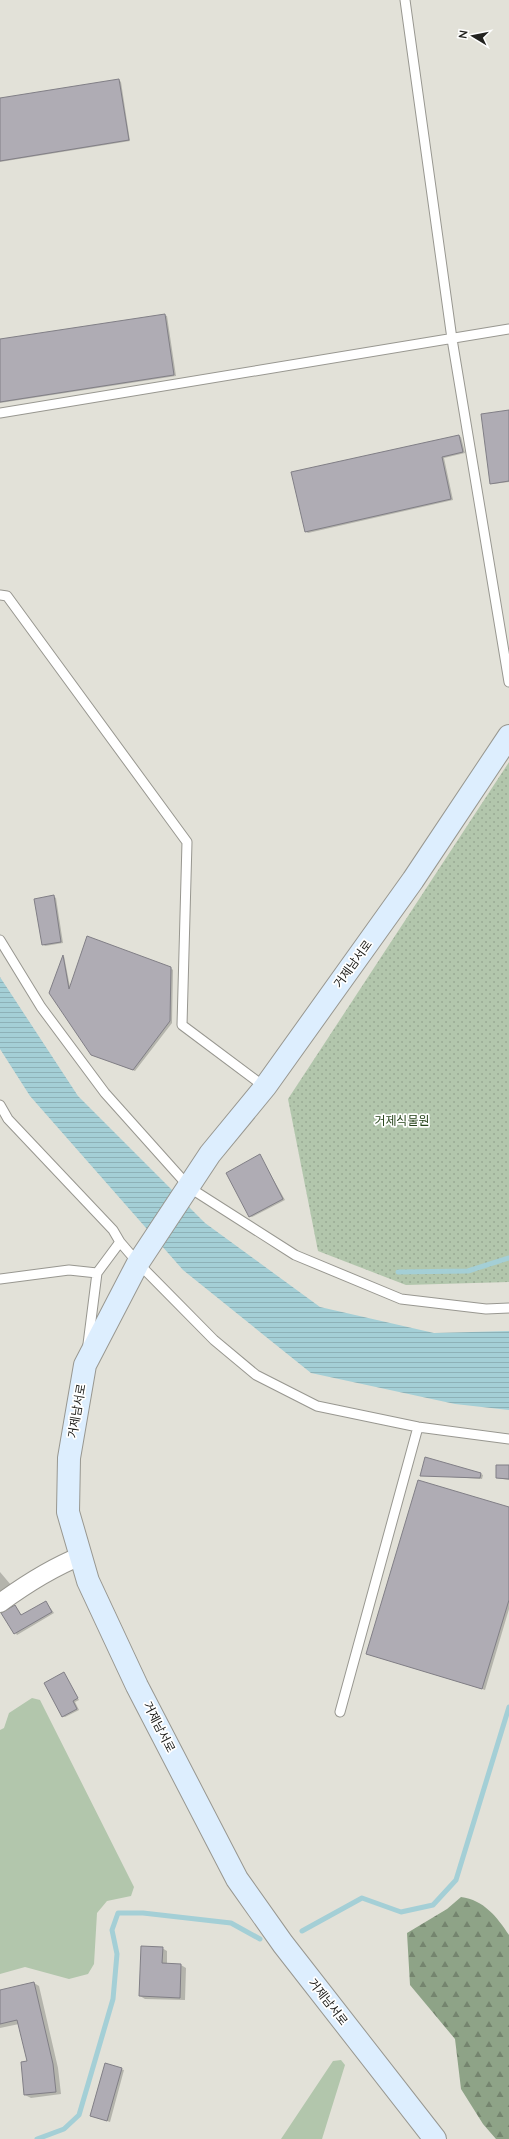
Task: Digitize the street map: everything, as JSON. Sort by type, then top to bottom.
[{"type":"main road","name":"거제남서로","points":[[435,2139],[283,1944],[237,1879],[138,1686],[88,1581],[68,1512],[69,1458],[85,1365],[138,1263],[190,1188],[210,1154],[265,1087],[413,880],[509,736]]},
{"type":"street","points":[[0,1603],[35,1578],[59,1565],[81,1556]]},
{"type":"lane","points":[[405,0],[452,339],[509,682]]},
{"type":"lane","points":[[0,413],[509,329]]},
{"type":"lane","points":[[0,595],[7,596],[187,842],[182,1025],[265,1087]]},
{"type":"lane","points":[[0,940],[41,1007],[105,1093],[190,1188],[295,1255],[400,1299],[486,1309],[509,1308]]},
{"type":"lane","points":[[0,1105],[8,1119],[114,1230],[120,1242],[138,1263],[214,1340],[256,1375],[317,1406],[418,1427],[509,1439]]},
{"type":"lane","points":[[85,1365],[97,1272],[120,1242]]},
{"type":"lane","points":[[0,1279],[69,1270],[97,1272]]},
{"type":"lane","points":[[340,1712],[418,1427]]},
{"type":"green space","name":"거제식물원","points":[[509,762],[509,1282],[406,1285],[318,1251],[288,1099]]},
{"type":"green space","points":[[32,1698],[40,1700],[134,1887],[131,1896],[107,1901],[97,1913],[94,1964],[88,1974],[69,1979],[25,1967],[0,1974],[0,1730],[4,1728],[9,1713]]},
{"type":"green space","points":[[461,1897],[477,1902],[489,1910],[509,1935],[509,2139],[496,2139],[483,2124],[461,2089],[455,2039],[410,1985],[407,1933],[447,1909]]},
{"type":"green space","points":[[341,2060],[345,2065],[322,2139],[281,2139],[333,2061]]},
{"type":"water","points":[[0,977],[78,1096],[205,1223],[320,1307],[434,1333],[509,1331],[509,1410],[455,1404],[311,1373],[183,1270],[30,1096],[0,1049]]},
{"type":"building","points":[[119,79],[129,140],[0,161],[0,98]]},
{"type":"building","points":[[165,314],[174,375],[0,402],[0,339]]},
{"type":"building","points":[[509,410],[509,481],[490,484],[481,414]]},
{"type":"building","points":[[459,435],[463,452],[442,457],[451,499],[305,532],[291,472]]},
{"type":"building","points":[[54,895],[61,942],[42,945],[34,899]]},
{"type":"building","points":[[87,936],[171,967],[170,1021],[133,1070],[91,1055],[49,993],[63,955],[69,989]]},
{"type":"building","points":[[260,1154],[283,1199],[249,1217],[226,1173]]},
{"type":"building","points":[[425,1457],[481,1473],[480,1478],[420,1476]]},
{"type":"building","points":[[496,1465],[509,1465],[509,1479],[496,1478]]},
{"type":"building","points":[[418,1480],[509,1507],[509,1600],[482,1689],[366,1654]]},
{"type":"building","points":[[46,1601],[52,1612],[14,1634],[1,1613],[15,1605],[21,1615]]},
{"type":"building","points":[[64,1672],[78,1698],[73,1701],[77,1709],[62,1717],[44,1683]]},
{"type":"building","points":[[141,1946],[163,1947],[162,1963],[181,1964],[180,1998],[139,1996]]},
{"type":"building","points":[[34,1982],[53,2064],[56,2092],[24,2095],[21,2062],[27,2061],[17,2020],[0,2024],[0,1990]]},
{"type":"building","points":[[105,2063],[122,2068],[107,2121],[90,2116]]},
{"type":"waterway","points":[[398,1272],[468,1271],[509,1258]]},
{"type":"waterway","points":[[302,1931],[362,1898],[401,1912],[433,1905],[456,1880],[509,1707]]},
{"type":"waterway","points":[[37,2139],[64,2129],[79,2115],[113,1999],[117,1954],[112,1930],[118,1913],[143,1913],[231,1923],[260,1939]]}]
